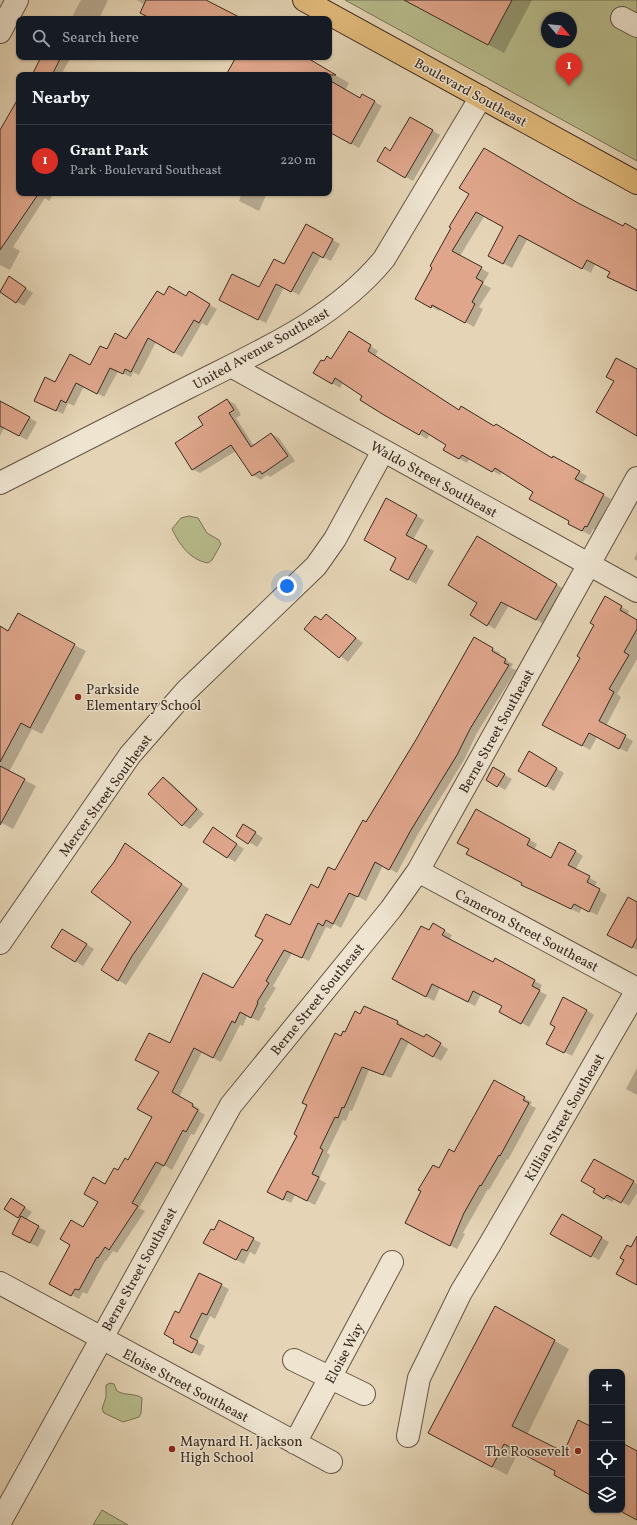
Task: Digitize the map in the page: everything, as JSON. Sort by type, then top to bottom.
[{"type":"main road","name":"Boulevard Southeast","points":[[304,0],[637,183]]},
{"type":"street","points":[[0,32],[17,0]]},
{"type":"street","name":"United Avenue Southeast","points":[[0,483],[231,366],[284,338],[334,308],[370,276],[394,244],[481,97]]},
{"type":"street","name":"Waldo Street Southeast","points":[[231,366],[637,591]]},
{"type":"street","name":"Mercer Street Southeast","points":[[0,943],[130,755],[189,688],[316,566],[335,539],[383,451]]},
{"type":"street","name":"Berne Street Southeast","points":[[0,1522],[100,1338],[231,1105],[391,909],[418,870],[637,478]]},
{"type":"street","name":"Cameron Street Southeast","points":[[418,870],[637,989]]},
{"type":"street","name":"Killian Street Southeast","points":[[408,1436],[419,1378],[461,1292],[637,989]]},
{"type":"street","name":"Eloise Way","points":[[295,1443],[392,1262]]},
{"type":"street","name":"Eloise Street Southeast","points":[[0,1283],[331,1462]]},
{"type":"street","points":[[294,1360],[364,1394]]},
{"type":"green space","points":[[345,0],[637,0],[637,161]]},
{"type":"green space","points":[[189,516],[198,518],[207,533],[219,540],[221,544],[212,560],[208,563],[196,559],[191,555],[182,546],[172,529],[181,518]]},
{"type":"green space","points":[[110,1383],[114,1384],[117,1391],[120,1393],[140,1396],[142,1398],[141,1413],[139,1417],[123,1422],[104,1413],[102,1409],[106,1397],[106,1385]]},
{"type":"green space","points":[[102,1510],[128,1525],[93,1525]]},
{"type":"building","points":[[146,0],[206,0],[237,16],[146,16],[140,13]]},
{"type":"building","points":[[404,0],[512,0],[488,45]]},
{"type":"building","points":[[40,60],[60,60],[54,72],[34,72]]},
{"type":"building","points":[[234,60],[311,60],[331,72],[228,72]]},
{"type":"building","points":[[332,82],[360,98],[362,94],[375,101],[351,144],[332,134]]},
{"type":"building","points":[[16,102],[16,196],[37,196],[0,250],[0,130]]},
{"type":"building","points":[[410,117],[433,130],[405,178],[377,161],[385,147],[390,151]]},
{"type":"building","points":[[484,148],[578,203],[623,226],[625,223],[637,230],[637,291],[607,277],[610,272],[587,260],[582,269],[519,235],[503,264],[488,256],[503,227],[476,212],[452,251],[482,267],[476,278],[483,282],[472,302],[475,304],[465,323],[432,305],[431,308],[415,299],[432,268],[430,266],[451,228],[449,227],[469,194],[459,188]]},
{"type":"building","points":[[306,224],[333,239],[323,258],[313,252],[291,292],[276,284],[258,320],[219,300],[232,274],[259,287],[274,259],[284,264]]},
{"type":"building","points":[[9,276],[26,288],[16,303],[0,292]]},
{"type":"building","points":[[169,286],[186,296],[189,291],[210,304],[199,323],[194,320],[174,353],[148,338],[131,372],[125,369],[123,374],[110,368],[97,394],[76,383],[66,403],[61,400],[56,411],[34,401],[45,377],[55,382],[70,354],[90,365],[100,346],[107,349],[115,333],[126,339],[157,291],[164,295]]},
{"type":"building","points":[[349,331],[371,345],[368,351],[459,410],[461,406],[494,426],[496,424],[552,458],[553,456],[580,471],[575,479],[604,494],[587,527],[585,526],[582,531],[568,524],[569,521],[529,499],[533,492],[495,468],[492,472],[462,455],[459,459],[443,450],[446,445],[422,430],[419,435],[360,400],[362,396],[335,378],[332,384],[313,373],[321,360],[324,361],[327,356],[331,359]]},
{"type":"building","points":[[616,358],[637,369],[637,436],[596,412],[614,381],[606,377]]},
{"type":"building","points":[[227,399],[234,410],[229,413],[251,447],[271,433],[288,456],[262,474],[260,471],[252,476],[231,445],[192,470],[175,443],[203,425],[198,417]]},
{"type":"building","points":[[0,401],[30,417],[19,436],[0,426]]},
{"type":"building","points":[[386,498],[417,515],[406,535],[427,546],[408,580],[390,570],[396,558],[364,540]]},
{"type":"building","points":[[477,536],[557,584],[536,620],[501,602],[487,626],[470,615],[477,603],[448,585]]},
{"type":"building","points":[[605,596],[622,606],[620,610],[637,620],[637,629],[624,652],[629,655],[609,689],[614,692],[599,721],[626,735],[619,749],[589,733],[582,746],[542,725],[580,658],[577,656],[594,625],[590,623]]},
{"type":"building","points":[[18,613],[75,644],[30,728],[21,723],[0,762],[0,626],[8,631]]},
{"type":"building","points":[[326,614],[356,638],[339,658],[304,629],[315,616],[321,620]]},
{"type":"building","points":[[474,637],[493,648],[492,651],[506,659],[504,663],[509,665],[470,729],[457,755],[411,830],[389,870],[375,862],[358,897],[349,893],[333,924],[326,920],[323,926],[318,923],[302,958],[284,950],[266,981],[269,983],[257,1002],[258,1003],[251,1018],[240,1012],[235,1023],[232,1021],[213,1058],[194,1048],[172,1092],[193,1104],[192,1106],[198,1110],[186,1132],[183,1130],[164,1166],[156,1162],[132,1203],[138,1206],[109,1250],[105,1247],[98,1258],[97,1257],[79,1290],[75,1289],[71,1296],[49,1284],[70,1245],[60,1239],[71,1220],[83,1227],[98,1202],[84,1194],[93,1177],[105,1184],[114,1168],[118,1170],[125,1158],[128,1160],[152,1117],[137,1109],[159,1072],[135,1060],[149,1033],[170,1043],[203,973],[233,988],[263,940],[255,936],[266,914],[290,925],[311,884],[318,888],[328,867],[335,870],[363,820],[366,822],[417,738]]},
{"type":"building","points":[[529,751],[557,768],[546,787],[518,771]]},
{"type":"building","points":[[0,766],[25,779],[0,825]]},
{"type":"building","points":[[493,767],[505,774],[497,787],[486,780]]},
{"type":"building","points":[[163,777],[197,809],[182,826],[148,794]]},
{"type":"building","points":[[476,809],[530,839],[527,845],[551,858],[559,842],[576,851],[568,865],[590,876],[587,882],[600,889],[589,912],[574,904],[571,909],[521,885],[522,883],[466,854],[469,849],[457,843]]},
{"type":"building","points":[[243,824],[256,832],[248,844],[236,836]]},
{"type":"building","points":[[213,827],[237,844],[227,858],[203,842]]},
{"type":"building","points":[[125,843],[182,884],[132,956],[118,981],[101,970],[131,922],[91,892],[114,862]]},
{"type":"building","points":[[628,897],[637,902],[637,938],[632,948],[607,935]]},
{"type":"building","points":[[433,923],[445,930],[442,935],[493,962],[495,958],[535,980],[532,986],[540,990],[521,1024],[499,1012],[502,1006],[473,991],[468,1002],[432,984],[426,997],[392,979],[421,926],[429,930]]},
{"type":"building","points":[[62,929],[87,944],[75,962],[51,947]]},
{"type":"building","points":[[563,997],[587,1010],[564,1053],[546,1044],[555,1027],[550,1024]]},
{"type":"building","points":[[364,1006],[398,1021],[397,1024],[424,1037],[426,1034],[441,1043],[433,1057],[401,1038],[383,1075],[362,1067],[344,1108],[342,1107],[338,1118],[335,1117],[320,1148],[323,1150],[312,1174],[319,1177],[307,1201],[287,1191],[283,1200],[267,1192],[297,1136],[294,1134],[307,1105],[302,1103],[335,1033],[341,1036],[343,1031],[345,1032],[355,1011],[360,1014]]},
{"type":"building","points":[[494,1080],[525,1097],[523,1100],[529,1103],[500,1156],[499,1155],[481,1186],[480,1185],[464,1213],[450,1246],[405,1223],[421,1191],[418,1190],[433,1165],[439,1168],[449,1149],[454,1152]]},
{"type":"building","points":[[594,1159],[634,1181],[621,1203],[607,1195],[604,1199],[593,1192],[595,1189],[581,1181]]},
{"type":"building","points":[[11,1198],[25,1207],[18,1218],[4,1209]]},
{"type":"building","points":[[562,1214],[602,1237],[591,1257],[550,1234]]},
{"type":"building","points":[[21,1216],[39,1226],[30,1243],[12,1234]]},
{"type":"building","points":[[219,1220],[254,1238],[247,1251],[242,1249],[236,1260],[203,1243],[211,1229],[214,1230]]},
{"type":"building","points":[[637,1236],[637,1285],[616,1274],[624,1260],[620,1258],[627,1245],[631,1247]]},
{"type":"building","points":[[199,1273],[222,1284],[207,1315],[202,1313],[190,1337],[198,1341],[192,1353],[173,1343],[174,1340],[164,1334],[175,1311],[179,1313]]},
{"type":"building","points":[[495,1306],[555,1340],[512,1426],[564,1452],[578,1420],[589,1426],[589,1494],[554,1475],[555,1471],[504,1444],[492,1467],[428,1433]]},
{"type":"building","points":[[625,1445],[637,1451],[637,1520],[624,1513]]},
{"type":"place","name":"Grant Park","points":[[569,86]]},
{"type":"place","name":"Parkside Elementary School","points":[[78,697]]},
{"type":"place","name":"Maynard H. Jackson High School","points":[[172,1449]]},
{"type":"place","name":"The Roosevelt","points":[[578,1451]]}]
